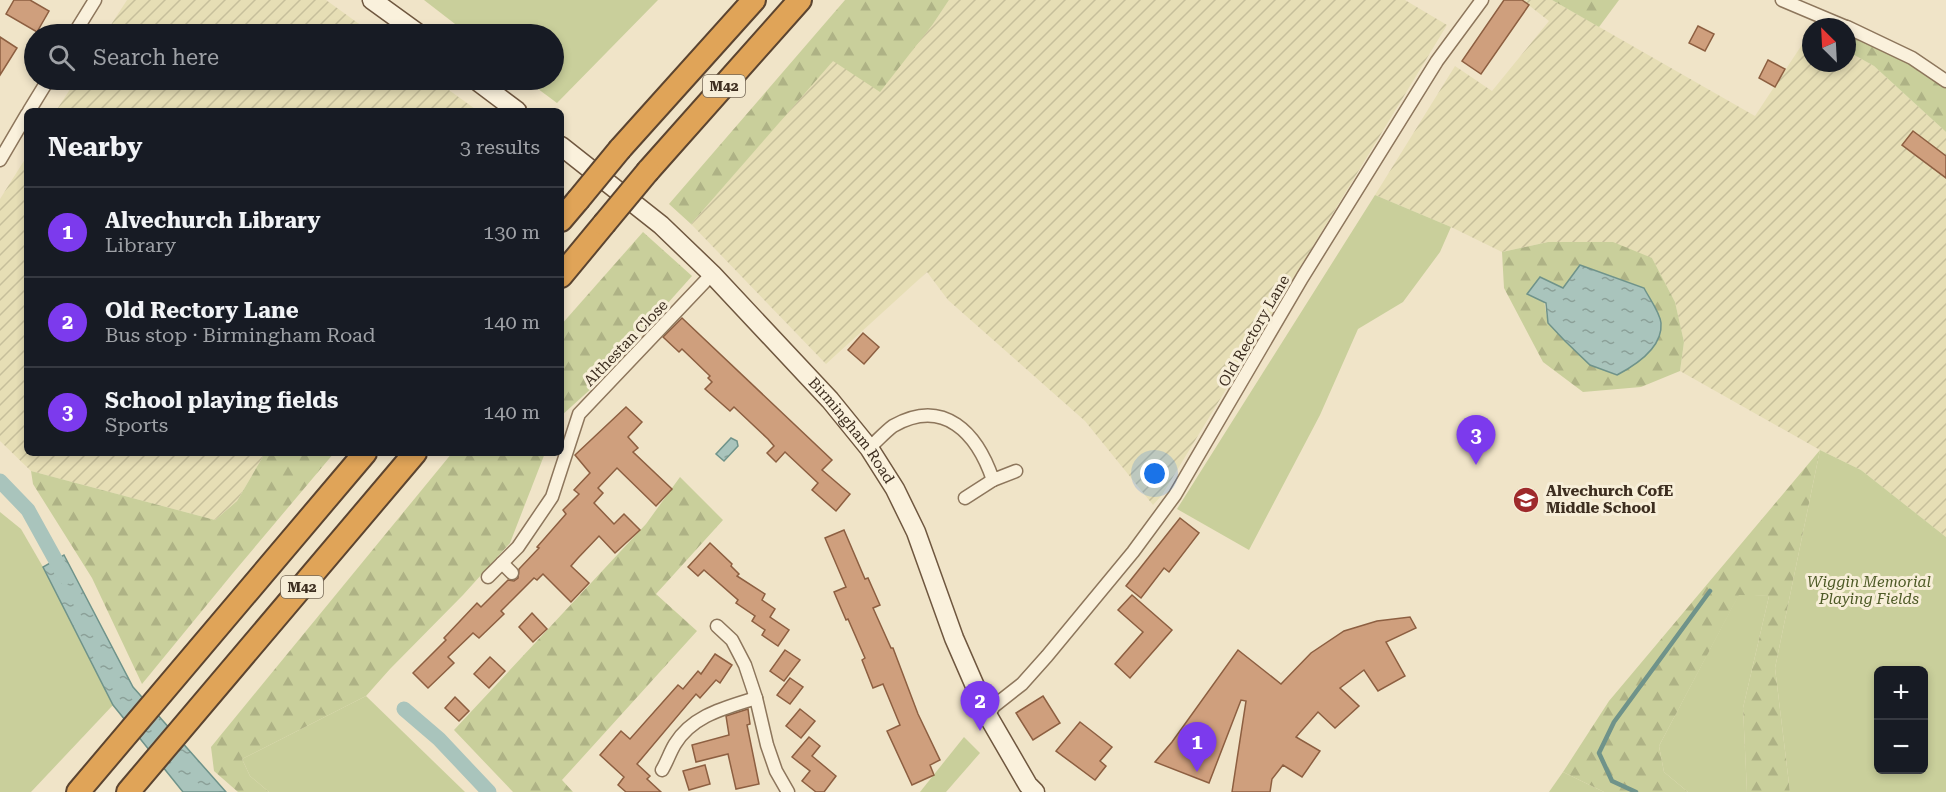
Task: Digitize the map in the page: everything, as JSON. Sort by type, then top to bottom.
[{"type":"highway","name":"M42","points":[[564,216],[620,149],[754,0]]},
{"type":"highway","name":"M42","points":[[564,272],[648,171],[800,0]]},
{"type":"highway","name":"M42","points":[[78,792],[362,456]]},
{"type":"highway","name":"M42","points":[[128,792],[412,456]]},
{"type":"main road","points":[[372,0],[405,24]]},
{"type":"main road","points":[[490,90],[513,108]]},
{"type":"main road","name":"Birmingham Road","points":[[564,148],[661,225],[712,274],[801,368],[868,447],[895,489],[916,532],[938,588],[954,638],[988,716],[1028,785],[1035,792]]},
{"type":"street","points":[[80,24],[95,0]]},
{"type":"street","name":"Old Rectory Lane","points":[[988,716],[994,706],[1022,684],[1047,656],[1133,552],[1175,495],[1302,278],[1437,61],[1482,0]]},
{"type":"street","points":[[1782,0],[1825,18]]},
{"type":"street","points":[[1856,31],[1912,58],[1946,81]]},
{"type":"street","points":[[31,108],[42,90]]},
{"type":"street","points":[[0,160],[24,120]]},
{"type":"street","name":"Althestan Close","points":[[488,577],[518,547],[552,497],[579,414],[712,274]]},
{"type":"street","points":[[868,447],[892,427],[922,415],[943,417],[964,428],[988,464],[993,480]]},
{"type":"street","points":[[965,498],[993,480],[1016,471]]},
{"type":"street","points":[[502,563],[512,573]]},
{"type":"street","points":[[717,626],[732,640],[745,665],[756,698],[767,745],[776,771],[788,792]]},
{"type":"street","points":[[662,770],[675,744],[688,727],[709,713],[756,698]]},
{"type":"shaded area","points":[[127,0],[326,0],[359,24],[111,24]]},
{"type":"shaded area","points":[[949,0],[1405,0],[1447,25],[1162,495],[1153,505],[1085,421],[948,300],[927,272],[826,364],[691,224],[833,60],[933,24]]},
{"type":"shaded area","points":[[1522,0],[1552,0],[1755,116],[1802,45],[1802,72],[1856,72],[1856,56],[1874,66],[1946,132],[1946,537],[1861,470],[1820,450],[1680,371],[1684,342],[1675,302],[1652,258],[1548,242],[1502,252],[1451,227],[1375,195],[1455,66],[1492,91],[1549,21]]},
{"type":"shaded area","points":[[70,90],[449,90],[474,108],[58,108]]},
{"type":"shaded area","points":[[24,161],[24,456],[263,456],[237,501],[215,520],[31,471],[0,441],[0,199]]},
{"type":"green space","points":[[424,0],[658,0],[557,103],[539,90],[564,90],[564,24],[455,24]]},
{"type":"green space","points":[[845,0],[949,0],[880,92],[833,61],[691,224],[669,204]]},
{"type":"green space","points":[[1552,0],[1619,0],[1599,27]]},
{"type":"green space","points":[[1856,37],[1911,64],[1946,85],[1946,132],[1874,66],[1856,56]]},
{"type":"green space","points":[[1375,195],[1451,227],[1440,252],[1403,302],[1358,329],[1320,415],[1249,550],[1177,509]]},
{"type":"green space","points":[[643,232],[692,276],[593,387],[564,413],[564,322]]},
{"type":"green space","points":[[1548,242],[1613,242],[1652,258],[1675,302],[1684,342],[1680,371],[1641,387],[1583,392],[1543,362],[1504,288],[1502,252]],"holes":[[[1580,265],[1644,288],[1548,323],[1540,278],[1563,288]]]},
{"type":"green space","name":"Wiggin Memorial Playing Fields","points":[[1820,450],[1861,470],[1946,537],[1946,792],[1790,792],[1775,668]]},
{"type":"green space","points":[[1820,450],[1775,668],[1790,792],[1747,792],[1743,708],[1769,596],[1739,595],[1659,746],[1664,772],[1688,792],[1604,792],[1563,772],[1609,701]]},
{"type":"green space","points":[[263,456],[331,456],[142,684],[92,578],[33,484],[31,471],[215,520],[237,501]]},
{"type":"green space","points":[[450,456],[544,456],[510,543],[366,696],[242,759],[250,776],[269,792],[238,792],[214,771],[211,747]]},
{"type":"green space","points":[[680,477],[723,520],[656,594],[697,631],[562,780],[573,792],[513,792],[454,730],[646,524]]},
{"type":"green space","points":[[0,512],[21,529],[43,567],[113,705],[31,792],[0,792]]},
{"type":"green space","points":[[1739,594],[1769,596],[1743,708],[1747,792],[1688,792],[1664,772],[1659,746]]},
{"type":"green space","points":[[366,696],[465,792],[269,792],[250,776],[242,759]]},
{"type":"green space","points":[[964,737],[980,753],[946,792],[920,792]]},
{"type":"green space","points":[[1563,772],[1604,792],[1549,792]]},
{"type":"water","points":[[1580,265],[1644,288],[1660,319],[1660,332],[1653,348],[1640,361],[1617,375],[1590,365],[1548,323],[1546,303],[1527,294],[1540,277],[1563,288]]},
{"type":"water","points":[[731,438],[737,441],[738,446],[724,461],[716,454]]},
{"type":"water","points":[[64,555],[133,687],[226,792],[183,792],[113,705],[43,567]]},
{"type":"building","points":[[14,0],[30,0],[49,11],[42,24],[24,24],[6,14]]},
{"type":"building","points":[[1504,0],[1522,0],[1529,5],[1481,74],[1462,61]]},
{"type":"building","points":[[1698,26],[1714,34],[1705,51],[1689,43]]},
{"type":"building","points":[[0,37],[17,48],[0,75]]},
{"type":"building","points":[[1768,60],[1785,69],[1775,87],[1759,78]]},
{"type":"building","points":[[1913,131],[1946,156],[1946,178],[1902,145]]},
{"type":"building","points":[[682,318],[832,460],[822,470],[850,494],[836,511],[812,490],[818,483],[785,452],[776,462],[767,453],[774,446],[768,439],[734,407],[730,411],[705,389],[712,382],[708,378],[710,376],[682,349],[679,352],[663,337]]},
{"type":"building","points":[[863,333],[879,347],[864,364],[848,350]]},
{"type":"building","points":[[626,407],[642,422],[628,437],[638,448],[633,452],[672,489],[656,506],[617,468],[598,488],[603,493],[594,503],[614,524],[624,514],[640,530],[615,553],[599,536],[571,566],[589,583],[571,602],[543,574],[537,580],[534,578],[501,611],[504,614],[479,638],[473,633],[448,657],[454,663],[428,688],[413,673],[446,640],[444,638],[477,603],[481,607],[508,580],[514,581],[518,578],[519,569],[566,514],[563,510],[579,494],[574,490],[590,473],[575,455]]},
{"type":"building","points":[[1180,518],[1199,533],[1169,572],[1164,568],[1141,598],[1126,586]]},
{"type":"building","points":[[844,530],[865,579],[868,578],[880,605],[873,608],[893,648],[918,714],[940,760],[930,765],[934,775],[912,785],[887,731],[900,725],[883,684],[873,688],[862,660],[865,658],[834,592],[846,587],[825,538]]},
{"type":"building","points":[[710,543],[732,564],[731,566],[739,574],[737,576],[765,594],[762,600],[775,609],[770,617],[789,630],[778,646],[762,635],[765,630],[752,621],[755,616],[736,603],[738,600],[704,570],[698,576],[688,567]]},
{"type":"building","points":[[1132,595],[1172,630],[1130,678],[1115,664],[1143,632],[1118,610]]},
{"type":"building","points":[[532,613],[547,629],[533,642],[519,627]]},
{"type":"building","points":[[1410,617],[1416,628],[1386,642],[1405,676],[1378,691],[1364,670],[1340,688],[1359,706],[1335,728],[1318,712],[1296,737],[1320,751],[1302,777],[1283,765],[1272,779],[1270,792],[1232,792],[1246,701],[1241,700],[1209,783],[1155,762],[1238,650],[1281,684],[1311,653],[1344,631],[1377,621]]},
{"type":"building","points":[[785,650],[800,660],[784,681],[770,671]]},
{"type":"building","points":[[715,654],[732,665],[720,683],[716,680],[700,698],[696,694],[637,764],[650,776],[647,779],[661,792],[626,792],[618,785],[624,777],[600,755],[621,731],[630,739],[678,685],[683,689],[698,671],[701,674]]},
{"type":"building","points":[[490,657],[505,671],[489,688],[474,674]]},
{"type":"building","points":[[790,678],[803,687],[790,704],[777,695]]},
{"type":"building","points":[[1043,696],[1060,723],[1033,740],[1016,713]]},
{"type":"building","points":[[455,697],[469,711],[459,721],[445,708]]},
{"type":"building","points":[[748,709],[750,724],[747,725],[759,784],[736,789],[728,754],[696,762],[692,745],[729,735],[726,716]]},
{"type":"building","points":[[800,709],[815,721],[801,738],[786,726]]},
{"type":"building","points":[[1080,722],[1112,747],[1100,761],[1106,766],[1095,780],[1056,751]]},
{"type":"building","points":[[809,737],[820,746],[812,756],[836,776],[824,792],[816,792],[802,781],[810,771],[792,757]]},
{"type":"building","points":[[705,765],[710,784],[689,790],[683,771]]},
{"type":"waterway","points":[[0,481],[28,510],[65,577]]},
{"type":"waterway","points":[[1636,792],[1612,781],[1599,753],[1614,722],[1710,591]]},
{"type":"waterway","points":[[404,709],[439,739],[489,792]]},
{"type":"place","name":"School playing fields","points":[[1476,465]]},
{"type":"place","name":"Alvechurch CofE Middle School","points":[[1526,500]]},
{"type":"place","name":"Old Rectory Lane","points":[[980,731]]},
{"type":"place","name":"Alvechurch Library","points":[[1197,772]]}]
